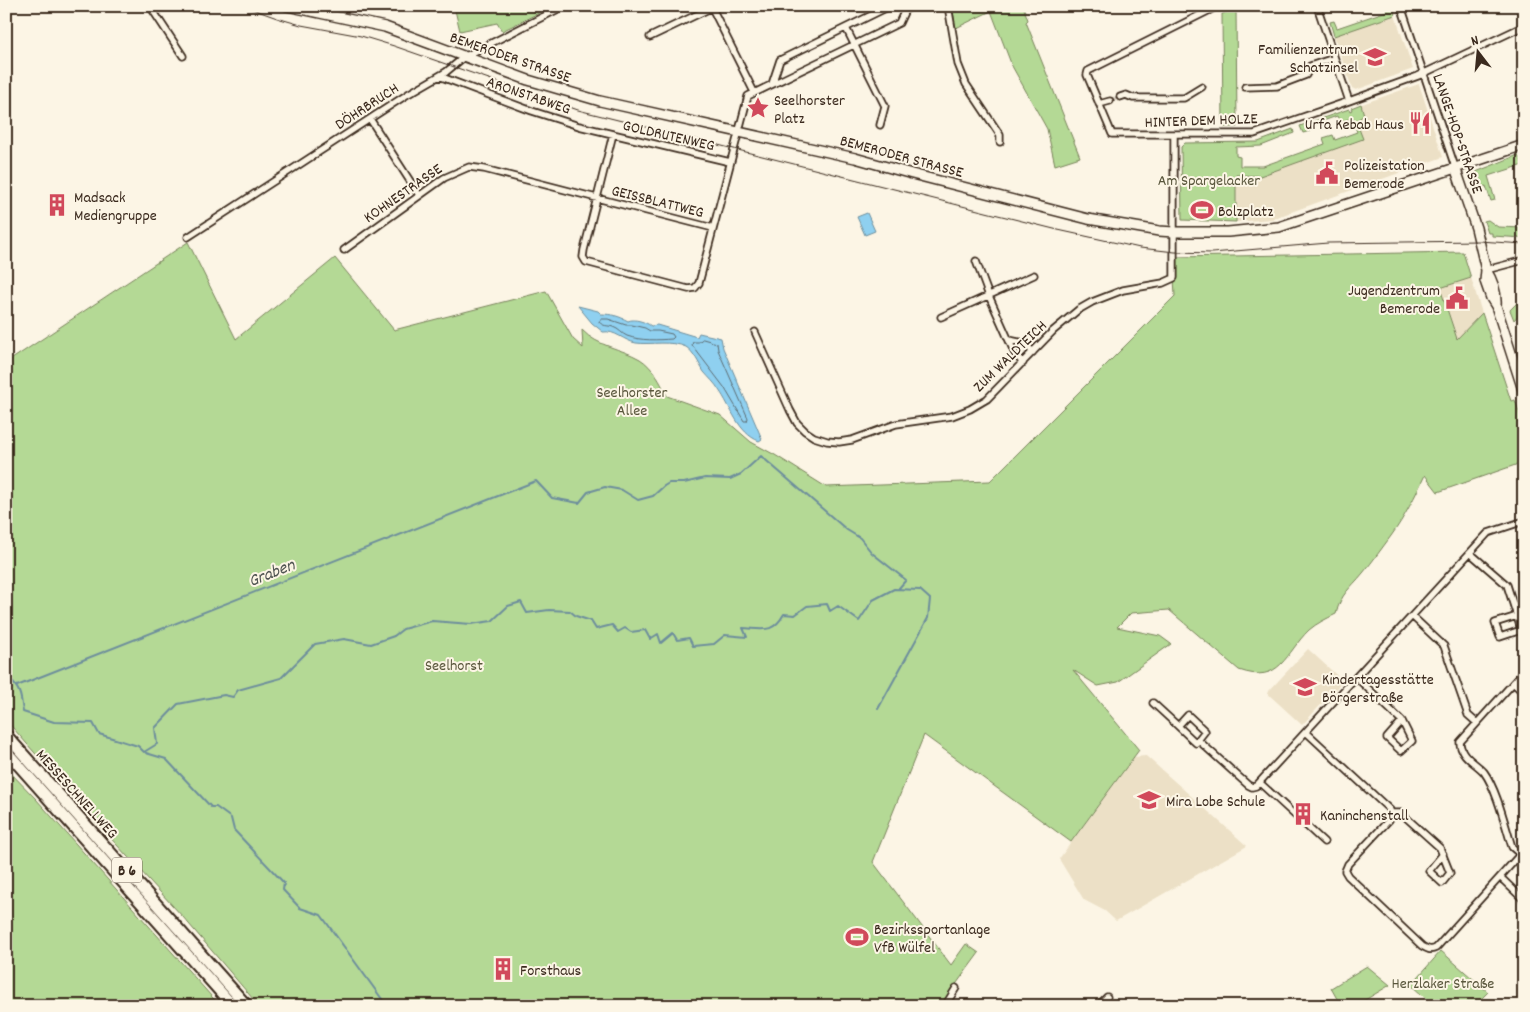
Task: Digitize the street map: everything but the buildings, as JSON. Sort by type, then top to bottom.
[{"type":"highway","name":"MESSESCHNELLWEG","points":[[6,735],[247,1006]]},
{"type":"highway","name":"MESSESCHNELLWEG","points":[[6,751],[233,1006]]},
{"type":"main road","name":"BEMERODER STRASSE","points":[[287,6],[330,11],[385,27],[528,80],[600,101],[855,158],[1088,219],[1174,232],[1228,232],[1279,227],[1524,145]]},
{"type":"main road","name":"LANGE-HOP-STRASSE","points":[[1455,167],[1476,228],[1486,270],[1485,281],[1496,306],[1524,393]]},
{"type":"street","points":[[150,6],[183,56]]},
{"type":"street","name":"DÖHRBRUCH","points":[[188,237],[438,76],[464,57],[564,6]]},
{"type":"street","points":[[772,84],[780,60],[890,6]]},
{"type":"street","points":[[894,6],[905,10]]},
{"type":"street","points":[[713,228],[748,96],[899,22],[905,10],[912,6]]},
{"type":"street","points":[[948,6],[958,64],[966,84],[1000,135],[1000,142]]},
{"type":"street","name":"HINTER DEM HOLZE","points":[[1218,6],[1090,69],[1087,74],[1112,134],[1254,134],[1423,73],[1524,26]]},
{"type":"street","points":[[1317,6],[1349,101]]},
{"type":"street","name":"LANGE-HOP-STRASSE","points":[[1401,6],[1455,167]]},
{"type":"street","points":[[650,37],[713,7],[754,92]]},
{"type":"street","points":[[846,28],[885,106],[880,125]]},
{"type":"street","name":"HINTER DEM HOLZE","points":[[1245,87],[1277,86],[1306,74],[1310,66],[1334,58]]},
{"type":"street","name":"ARONSTABWEG","points":[[438,76],[532,111],[579,126],[613,134]]},
{"type":"street","name":"HINTER DEM HOLZE","points":[[1120,97],[1126,95],[1133,98],[1184,98],[1202,87]]},
{"type":"street","points":[[1099,104],[1110,100]]},
{"type":"street","points":[[370,119],[419,195]]},
{"type":"street","name":"GOLDRUTENWEG","points":[[713,228],[699,283],[695,288],[688,288],[586,262],[583,257],[613,134],[730,162]]},
{"type":"street","points":[[1174,135],[1174,232]]},
{"type":"street","name":"KOHNESTRASSE","points":[[344,250],[444,178],[469,167],[484,169],[596,199]]},
{"type":"street","name":"GEISSBLATTWEG","points":[[596,199],[713,228]]},
{"type":"street","name":"ZUM WALDTEICH","points":[[755,332],[790,410],[805,431],[827,441],[852,440],[896,424],[952,416],[970,409],[987,399],[1066,319],[1092,302],[1123,290],[1163,283],[1174,278],[1174,232]]},
{"type":"street","points":[[1486,270],[1524,260]]},
{"type":"street","points":[[976,261],[1014,354],[1023,363]]},
{"type":"street","points":[[941,317],[1034,275]]},
{"type":"street","points":[[1009,340],[1024,343],[1033,352]]},
{"type":"street","points":[[1198,740],[1248,785],[1252,787],[1260,782],[1488,533],[1524,521]]},
{"type":"street","points":[[1470,552],[1507,585],[1517,616],[1521,630],[1500,636],[1495,623],[1517,616]]},
{"type":"street","points":[[1412,616],[1444,646],[1468,715],[1477,723]]},
{"type":"street","points":[[1306,732],[1388,807],[1391,813],[1389,820],[1348,864],[1345,871],[1348,876],[1428,949],[1436,948],[1522,852],[1512,847],[1491,783],[1483,771],[1460,749],[1460,742],[1524,671]]},
{"type":"street","points":[[1356,677],[1402,721],[1412,741],[1401,751],[1387,738],[1402,721]]},
{"type":"street","points":[[1513,683],[1524,693]]},
{"type":"street","points":[[1152,704],[1196,743],[1205,731],[1188,715],[1178,726]]},
{"type":"street","points":[[1260,782],[1324,842]]},
{"type":"street","points":[[1391,813],[1401,812],[1440,848],[1443,854],[1450,873],[1442,883],[1429,871],[1443,854]]},
{"type":"street","points":[[1500,877],[1524,900]]},
{"type":"street","points":[[945,1006],[956,988]]},
{"type":"street","points":[[1098,1006],[1107,997]]},
{"type":"shaded area","name":"Familienzentrum Schatzinsel","points":[[1395,15],[1413,69],[1356,90],[1352,88],[1334,36]]},
{"type":"shaded area","points":[[1419,84],[1443,157],[1272,219],[1236,222],[1236,175],[1260,176],[1362,139],[1351,108]]},
{"type":"shaded area","points":[[1471,278],[1482,313],[1457,340],[1440,288]]},
{"type":"shaded area","name":"Kindertagesstätte Börgerstraße","points":[[1308,649],[1343,681],[1302,725],[1267,693]]},
{"type":"shaded area","name":"Mira Lobe Schule","points":[[1146,756],[1247,846],[1116,921],[1105,911],[1084,900],[1059,859],[1134,757]]},
{"type":"green space","points":[[454,6],[553,6],[502,31],[497,23],[460,31]]},
{"type":"green space","points":[[952,6],[1023,6],[1028,20],[1026,22],[1080,157],[1055,165],[1047,129],[1012,66],[991,11],[956,28]]},
{"type":"green space","points":[[1386,6],[1393,6],[1395,15],[1334,36],[1330,22],[1334,21],[1337,28],[1387,11]]},
{"type":"green space","points":[[1236,8],[1237,127],[1223,127],[1222,14]]},
{"type":"green space","name":"Am Spargelacker","points":[[1361,104],[1364,115],[1356,121],[1363,139],[1260,176],[1236,175],[1236,222],[1182,220],[1181,147],[1185,143],[1258,142],[1293,129],[1294,133],[1261,146],[1236,147],[1236,156],[1240,157],[1240,166],[1263,166],[1325,144],[1323,138],[1333,135],[1335,140],[1357,132],[1352,118],[1340,122],[1337,116],[1309,126],[1310,131],[1303,133],[1300,126],[1349,109],[1350,111],[1352,110],[1351,108]]},
{"type":"green space","points":[[1518,155],[1523,165],[1488,176],[1495,200],[1491,201],[1486,186],[1474,190],[1471,174]]},
{"type":"green space","points":[[1488,220],[1498,227],[1524,228],[1524,238],[1492,236],[1492,233],[1488,233],[1484,221]]},
{"type":"green space","name":"Seelhorst","points":[[188,242],[236,339],[335,258],[394,330],[546,291],[573,339],[583,348],[582,330],[602,344],[640,359],[653,371],[667,396],[720,415],[751,442],[826,487],[990,481],[1175,296],[1175,257],[1463,252],[1471,278],[1440,288],[1457,339],[1482,313],[1511,401],[1515,400],[1524,426],[1524,462],[1438,492],[1425,475],[1401,521],[1370,564],[1343,596],[1336,614],[1309,630],[1281,664],[1273,670],[1253,674],[1239,670],[1169,610],[1131,613],[1117,627],[1160,636],[1171,644],[1118,682],[1098,686],[1073,670],[1139,750],[1071,842],[924,735],[873,862],[951,965],[966,944],[979,953],[940,1006],[259,1006],[183,917],[83,808],[6,720],[6,363]]},
{"type":"green space","points":[[1517,303],[1521,307],[1524,304],[1524,309],[1514,320],[1510,310]]},
{"type":"green space","points":[[6,768],[36,799],[220,1006],[6,1006]]},
{"type":"green space","name":"Herzlaker Straße","points":[[1441,951],[1488,992],[1481,999],[1488,1006],[1434,1006],[1411,985]]},
{"type":"green space","points":[[1367,966],[1390,985],[1355,1006],[1341,1006],[1331,988]]},
{"type":"water","points":[[867,213],[875,231],[865,235],[857,217]]},
{"type":"water","points":[[578,306],[598,311],[601,314],[608,314],[628,321],[640,321],[651,326],[657,325],[697,337],[699,333],[721,338],[723,348],[762,439],[759,441],[752,437],[740,426],[717,387],[686,347],[668,343],[636,343],[616,334],[603,332],[592,323]]},
{"type":"waterway","name":"Graben","points":[[17,686],[536,481],[552,498],[579,503],[588,492],[605,487],[622,490],[638,500],[653,496],[669,483],[684,483],[705,478],[730,479],[741,474],[761,456],[847,530],[860,538],[872,553],[906,580],[899,588]]},
{"type":"waterway","points":[[6,676],[19,692],[23,712],[54,722],[93,723],[99,734],[138,746],[144,752],[157,744],[155,728],[178,704],[224,695],[233,697],[238,690],[281,678],[315,644],[344,639],[371,644],[394,636],[403,629],[432,621],[471,624],[492,621],[508,606],[521,602],[527,613],[549,610],[570,611],[576,616],[591,621],[596,629],[612,625],[618,632],[625,628],[631,632],[645,630],[650,639],[658,634],[661,643],[673,633],[677,640],[689,638],[693,646],[714,644],[725,635],[747,637],[743,628],[767,629],[776,625],[784,614],[795,615],[807,606],[827,604],[830,611],[838,606],[859,621],[873,600],[894,589],[920,590],[930,599],[928,618],[878,709]]},
{"type":"waterway","points":[[146,753],[166,759],[211,807],[216,807],[231,818],[234,830],[284,883],[283,890],[300,908],[321,915],[387,1006]]},
{"type":"tunnel","points":[[1110,101],[1120,97]]},
{"type":"tram line","points":[[244,6],[301,25],[361,36],[394,46],[578,110],[1058,230],[1140,248],[1175,252],[1212,253],[1328,243],[1479,241],[1524,244]]},
{"type":"place","name":"Familienzentrum Schatzinsel","points":[[1375,57]]},
{"type":"place","name":"Seelhorster Platz","points":[[758,108]]},
{"type":"place","name":"Urfa Kebab Haus","points":[[1420,123]]},
{"type":"place","name":"Polizeistation Bemerode","points":[[1327,173]]},
{"type":"place","name":"Madsack Mediengruppe","points":[[57,205]]},
{"type":"place","name":"Bolzplatz","points":[[1202,210]]},
{"type":"place","name":"Jugendzentrum Bemerode","points":[[1457,298]]},
{"type":"place","name":"Kindertagesstätte Börgerstraße","points":[[1305,687]]},
{"type":"place","name":"Mira Lobe Schule","points":[[1149,800]]},
{"type":"place","name":"Kaninchenstall","points":[[1303,814]]},
{"type":"place","name":"Bezirkssportanlage VfB Wülfel","points":[[857,937]]},
{"type":"place","name":"Forsthaus","points":[[503,969]]},
{"type":"park label","name":"Seelhorster Allee","points":[[632,400]]}]
